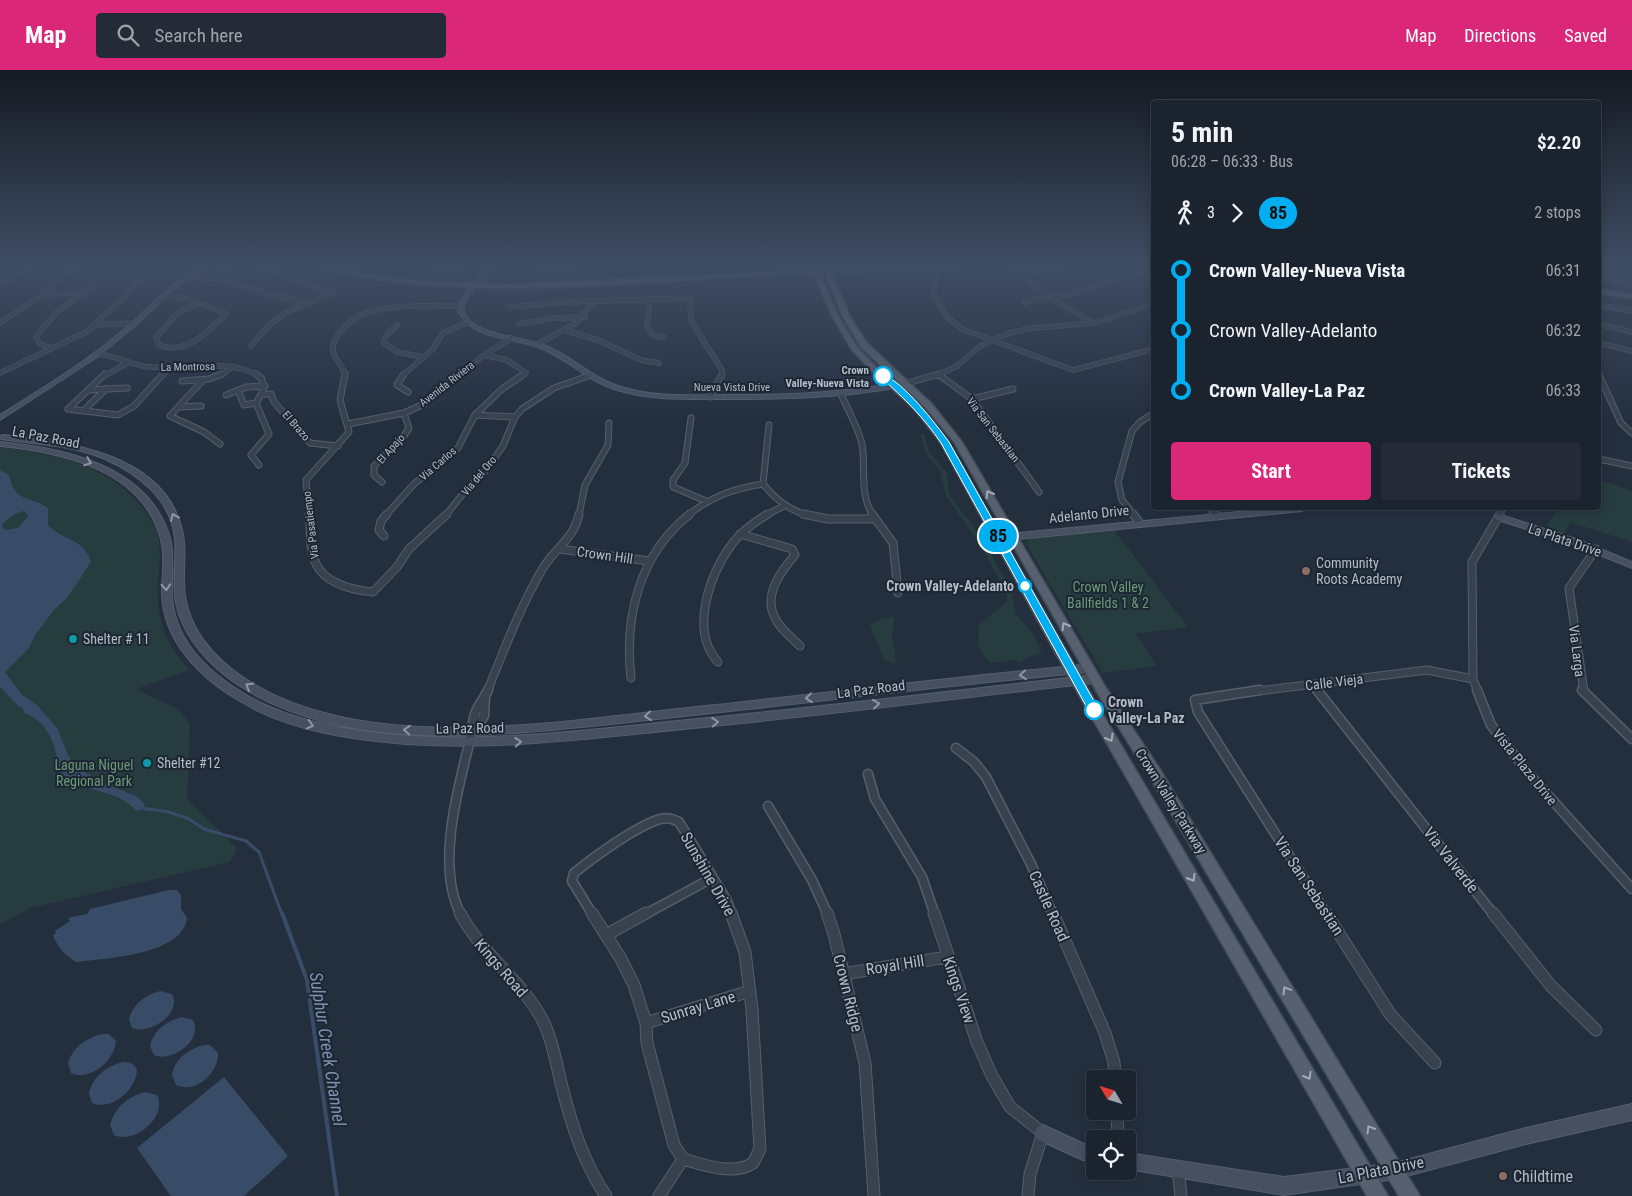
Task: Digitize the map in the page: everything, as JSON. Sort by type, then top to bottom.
[{"type":"main road","points":[[0,418],[97,354],[141,318]]},
{"type":"main road","points":[[465,318],[470,323]]},
{"type":"main road","name":"Crown Valley Parkway","points":[[836,318],[848,338],[862,356],[926,417],[945,442],[999,538],[1083,675],[1410,1196]]},
{"type":"main road","name":"Crown Valley Parkway","points":[[847,318],[857,336],[873,356],[922,399],[951,431],[1013,536],[1083,675],[1378,1196]]},
{"type":"main road","name":"Nueva Vista Drive","points":[[470,323],[479,329],[536,344],[562,355],[591,375],[613,387],[640,394],[667,397],[792,397],[841,394],[904,384]]},
{"type":"main road","name":"La Paz Road","points":[[2,441],[56,443],[93,452],[132,469],[151,484],[167,504],[177,524],[180,544],[180,597],[183,611],[195,637],[213,660],[259,692],[293,707],[318,715],[377,727],[405,730],[473,732],[1083,675]]},
{"type":"main road","name":"La Paz Road","points":[[2,441],[60,453],[89,462],[122,479],[138,493],[158,519],[166,540],[168,607],[176,633],[182,644],[206,672],[219,683],[274,715],[329,730],[393,741],[470,744],[530,741],[740,720],[1083,675]]},
{"type":"main road","name":"Adelanto Drive","points":[[999,538],[1139,522],[1281,510]]},
{"type":"main road","name":"La Plata Drive","points":[[1498,517],[1596,549],[1632,565]]},
{"type":"main road","points":[[274,715],[293,707]]},
{"type":"main road","name":"La Plata Drive","points":[[1136,1162],[1284,1186],[1395,1171],[1526,1136],[1632,1112]]},
{"type":"main road","points":[[1043,1133],[1086,1152]]},
{"type":"street","points":[[52,318],[36,338],[40,344],[52,348]]},
{"type":"street","points":[[0,373],[80,336],[103,318]]},
{"type":"street","points":[[173,318],[156,337],[159,345],[170,350],[186,346],[222,318]]},
{"type":"street","points":[[251,346],[278,318]]},
{"type":"street","points":[[348,424],[340,395],[345,376],[343,368],[337,362],[333,346],[340,330],[347,322],[357,318]]},
{"type":"street","points":[[519,324],[546,318]]},
{"type":"street","points":[[536,344],[584,318]]},
{"type":"street","points":[[648,318],[647,327],[654,336],[664,337]]},
{"type":"street","points":[[691,318],[691,321],[711,355],[722,370],[722,376],[710,397]]},
{"type":"street","points":[[949,318],[962,329],[990,341],[1073,370],[1151,350]]},
{"type":"street","points":[[1084,318],[1093,323]]},
{"type":"street","name":"Nueva Vista Drive","points":[[904,384],[939,375],[958,365],[976,348],[1019,331],[1093,323],[1113,318]]},
{"type":"street","points":[[95,325],[136,323]]},
{"type":"street","points":[[408,392],[401,389],[397,384],[402,376],[433,349],[441,336],[470,323]]},
{"type":"street","points":[[1601,324],[1632,332]]},
{"type":"street","points":[[397,325],[386,336],[384,343],[390,350],[403,355],[423,357]]},
{"type":"street","points":[[564,330],[598,340],[641,360],[659,363]]},
{"type":"street","name":"Avenida Riviera","points":[[348,424],[404,413],[424,404],[484,354],[511,338]]},
{"type":"street","points":[[1601,343],[1632,351]]},
{"type":"street","name":"La Montrosa","points":[[97,354],[113,355],[127,363],[148,367],[232,367],[256,374],[264,381],[265,386]]},
{"type":"street","name":"Via Carlos","points":[[384,536],[379,530],[381,521],[414,484],[458,448],[475,415],[502,389],[526,373],[506,360],[484,354]]},
{"type":"street","points":[[127,363],[107,373],[68,408],[118,415],[134,406],[169,368]]},
{"type":"street","points":[[182,381],[222,377],[232,367]]},
{"type":"street","name":"Via del Oro","points":[[373,592],[397,567],[409,549],[446,517],[465,491],[483,474],[503,446],[515,417],[542,394],[591,375]]},
{"type":"street","name":"Via San Sebastian","points":[[939,375],[972,399],[1040,492]]},
{"type":"street","points":[[203,380],[170,416],[204,432],[220,444]]},
{"type":"street","points":[[1601,380],[1621,423],[1632,433]]},
{"type":"street","points":[[226,395],[238,390],[246,387],[265,386],[256,402],[244,405],[238,390]]},
{"type":"street","points":[[88,390],[127,388]]},
{"type":"street","points":[[83,410],[106,389]]},
{"type":"street","points":[[972,399],[1013,389]]},
{"type":"street","name":"El Brazo","points":[[262,394],[271,394],[274,402],[310,444],[338,446]]},
{"type":"street","points":[[841,394],[861,440],[864,457],[865,500],[875,519],[893,543],[898,593]]},
{"type":"street","points":[[256,402],[269,434],[251,454],[259,465]]},
{"type":"street","points":[[180,407],[201,406]]},
{"type":"street","name":"El Apajo","points":[[382,482],[374,475],[374,466],[402,439],[409,428],[404,413]]},
{"type":"street","points":[[475,415],[515,417]]},
{"type":"street","points":[[1139,522],[1122,500],[1118,482],[1132,431],[1140,422],[1151,415]]},
{"type":"street","points":[[691,418],[685,463],[673,480],[673,487],[706,501]]},
{"type":"street","name":"Kings Road","points":[[606,1196],[598,1185],[573,1124],[544,1021],[521,990],[470,932],[454,899],[449,857],[460,775],[473,732],[482,721],[487,706],[485,697],[512,629],[544,566],[560,549],[577,524],[585,485],[608,444],[609,423]]},
{"type":"street","name":"Via Pasatiempo","points":[[348,424],[349,432],[306,480],[313,556],[319,569],[330,579],[354,589],[373,592]]},
{"type":"street","points":[[769,425],[763,484],[769,494],[784,506],[797,513],[825,520],[875,519]]},
{"type":"street","points":[[1601,459],[1632,466]]},
{"type":"street","points":[[631,678],[627,632],[633,604],[649,562],[664,540],[685,518],[706,501],[742,488],[763,484]]},
{"type":"street","points":[[718,662],[709,650],[703,630],[706,602],[715,572],[740,534],[768,513],[784,506]]},
{"type":"street","points":[[1211,510],[1217,516]]},
{"type":"street","name":"Vista Plaza Drive","points":[[1502,510],[1472,562],[1473,679],[1491,725],[1496,732],[1528,773],[1632,890]]},
{"type":"street","points":[[740,534],[794,551],[795,555],[773,586],[771,596],[772,610],[775,618],[800,646]]},
{"type":"street","name":"Crown Hill","points":[[560,549],[649,562]]},
{"type":"street","name":"Via Larga","points":[[1596,549],[1569,588],[1582,690],[1632,739]]},
{"type":"street","name":"Calle Vieja","points":[[1195,700],[1205,697],[1427,670],[1473,679]]},
{"type":"street","name":"Via Valverde","points":[[1312,684],[1550,986],[1596,1030]]},
{"type":"street","name":"Via San Sebastian","points":[[1195,700],[1198,712],[1390,1014],[1435,1063]]},
{"type":"street","name":"Castle Road","points":[[956,748],[974,762],[986,777],[1031,864],[1105,1033],[1114,1062],[1114,1070]]},
{"type":"street","name":"Kings View","points":[[868,774],[875,799],[922,877],[947,957],[977,1042],[992,1076],[1010,1107],[1043,1133]]},
{"type":"street","name":"Crown Ridge","points":[[768,806],[812,880],[825,907],[865,1063],[874,1196]]},
{"type":"street","name":"Sunshine Drive","points":[[672,818],[679,822],[712,878],[726,899],[735,921],[745,952],[750,991],[760,1149],[753,1163],[740,1170],[703,1165],[683,1159],[674,1145],[647,1043],[646,1024],[634,985],[621,958],[572,881],[574,873],[612,845],[661,819],[672,818]]},
{"type":"street","points":[[606,935],[712,878]]},
{"type":"street","name":"Royal Hill","points":[[843,974],[947,957]]},
{"type":"street","name":"Sunray Lane","points":[[646,1024],[750,991]]},
{"type":"street","points":[[1028,1196],[1030,1174],[1043,1133]]},
{"type":"street","points":[[659,1196],[683,1159]]},
{"type":"street","points":[[1178,1170],[1181,1196]]},
{"type":"green space","points":[[920,434],[924,434],[929,452],[947,473],[949,494],[983,540],[1010,588],[1016,614],[1036,638],[1041,653],[1028,657],[1020,663],[1013,660],[990,663],[978,647],[979,625],[1007,602],[1006,592],[980,544],[946,496],[940,471],[926,454]]},
{"type":"green space","name":"Laguna Niguel Regional Park","points":[[0,447],[41,453],[79,463],[96,471],[113,480],[129,492],[151,520],[157,533],[160,547],[158,606],[160,618],[163,629],[174,650],[190,670],[136,689],[179,710],[190,724],[187,799],[237,848],[230,862],[30,908],[0,925]]},
{"type":"green space","points":[[1601,481],[1632,491],[1632,542],[1570,522],[1564,535],[1545,529],[1556,510],[1601,510]]},
{"type":"green space","name":"Crown Valley Ballfields 1 & 2","points":[[1114,530],[1188,627],[1136,634],[1157,666],[1103,673],[1025,542],[1033,538]]},
{"type":"green space","points":[[894,617],[892,637],[896,655],[895,664],[884,660],[870,625],[882,618]]},
{"type":"water","points":[[0,470],[9,475],[15,490],[19,494],[48,508],[48,525],[83,548],[91,562],[67,598],[54,610],[35,635],[29,648],[5,672],[22,695],[36,704],[57,728],[74,765],[99,781],[138,797],[145,805],[142,810],[136,811],[120,798],[71,781],[63,775],[58,767],[52,740],[45,728],[36,719],[24,713],[23,709],[0,687]],"holes":[[[25,511],[28,516],[18,528],[5,530],[2,526],[15,514]]]},
{"type":"water","points":[[169,890],[177,890],[181,895],[181,909],[187,918],[182,930],[172,940],[158,947],[123,956],[77,962],[62,951],[53,935],[56,933],[55,931],[70,921],[68,918],[87,914],[90,909]]},
{"type":"water","points":[[160,991],[172,994],[174,1001],[168,1015],[155,1026],[139,1029],[132,1028],[129,1019],[133,1009],[149,995]]},
{"type":"water","points":[[182,1017],[193,1020],[195,1028],[190,1042],[177,1053],[169,1056],[161,1057],[154,1055],[150,1046],[154,1035],[166,1024]]},
{"type":"water","points":[[102,1034],[109,1034],[116,1041],[115,1048],[106,1062],[93,1072],[78,1075],[71,1073],[68,1063],[73,1052],[81,1044]]},
{"type":"water","points":[[204,1045],[210,1045],[218,1053],[215,1068],[205,1080],[198,1084],[191,1087],[176,1085],[172,1075],[176,1064],[188,1052]]},
{"type":"water","points":[[123,1062],[132,1063],[137,1070],[136,1077],[128,1091],[122,1097],[107,1104],[92,1103],[89,1093],[97,1077],[106,1069]]},
{"type":"water","points":[[224,1077],[288,1156],[244,1196],[171,1196],[137,1148]]},
{"type":"water","points":[[145,1092],[157,1095],[159,1103],[158,1112],[154,1120],[139,1133],[131,1136],[122,1137],[114,1135],[110,1125],[115,1113],[127,1100]]},
{"type":"waterway","name":"Sulphur Creek Channel","points":[[141,808],[169,812],[189,819],[204,829],[246,841],[259,852],[282,915]]},
{"type":"waterway","name":"Sulphur Creek Channel","points":[[282,913],[307,980],[337,1196]]},
{"type":"bus line","name":"85","points":[[883,376],[913,402],[931,422],[945,442],[1094,710]]},
{"type":"place","name":"Crown Valley-Nueva Vista","points":[[883,376]]},
{"type":"place","name":"Community Roots Academy","points":[[1306,571]]},
{"type":"place","name":"Crown Valley-Adelanto","points":[[1025,586]]},
{"type":"place","name":"Shelter # 11","points":[[73,639]]},
{"type":"place","name":"Crown Valley-La Paz","points":[[1094,710]]},
{"type":"place","name":"Shelter #12","points":[[147,763]]},
{"type":"place","name":"Childtime","points":[[1503,1176]]}]
